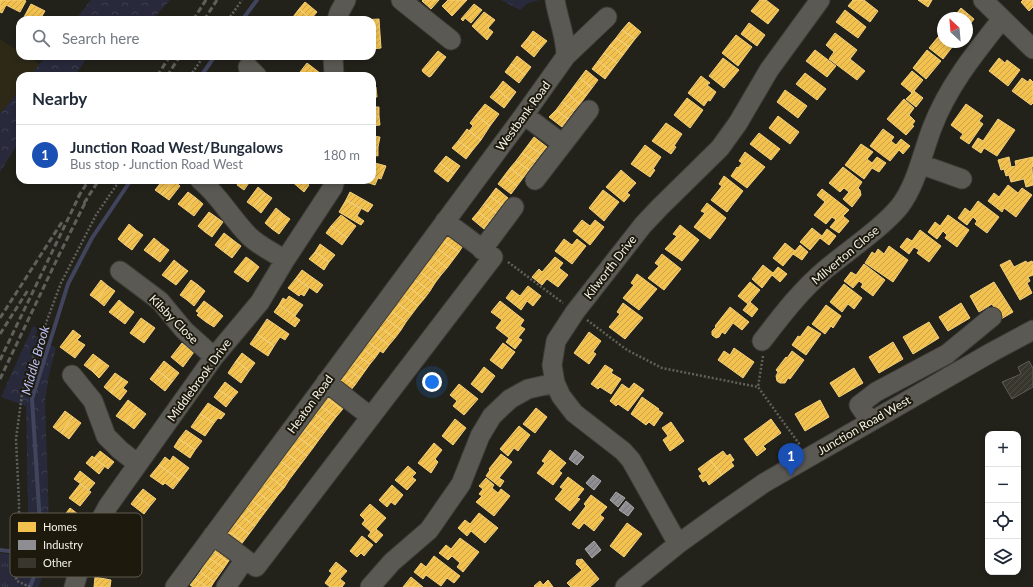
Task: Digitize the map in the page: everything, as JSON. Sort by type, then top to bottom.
[{"type":"street","points":[[338,16],[346,0]]},
{"type":"street","points":[[401,0],[451,40]]},
{"type":"street","points":[[555,0],[557,14],[565,37],[566,56]]},
{"type":"street","name":"Kilworth Drive","points":[[678,544],[631,460],[623,451],[574,413],[561,396],[555,383],[552,365],[556,341],[575,312],[643,226],[660,207],[720,148],[738,123],[769,70],[820,0]]},
{"type":"street","points":[[983,0],[1033,49]]},
{"type":"street","name":"Westbank Road","points":[[445,221],[566,56],[607,17]]},
{"type":"street","name":"Milverton Close","points":[[762,341],[793,301],[825,270],[890,217],[900,205],[909,190],[920,164],[932,127],[949,90],[968,62],[1002,19]]},
{"type":"street","points":[[333,60],[334,72]]},
{"type":"street","points":[[535,180],[589,110]]},
{"type":"street","points":[[524,115],[563,144]]},
{"type":"street","points":[[920,164],[962,179]]},
{"type":"street","points":[[204,184],[218,198],[249,236],[285,260]]},
{"type":"street","name":"Middlebrook Drive","points":[[104,513],[214,357],[260,302],[334,184]]},
{"type":"street","points":[[213,535],[256,567],[371,417],[488,253],[514,207]]},
{"type":"street","points":[[445,221],[488,253]]},
{"type":"street","name":"Heaton Road","points":[[175,587],[445,221]]},
{"type":"street","name":"Kilsby Close","points":[[131,274],[160,301],[184,330],[214,357]]},
{"type":"street","points":[[870,422],[859,404],[876,392],[946,354],[985,322],[992,352]]},
{"type":"street","name":"Junction Road West","points":[[625,587],[678,544],[764,483],[808,456],[1033,330]]},
{"type":"street","points":[[72,375],[79,396],[93,401],[106,436],[120,450],[138,464]]},
{"type":"street","points":[[326,382],[371,417]]},
{"type":"street","points":[[370,587],[392,562],[429,530],[461,484],[480,436],[492,416],[510,399],[528,389],[555,383]]},
{"type":"street","points":[[226,587],[245,558]]},
{"type":"street","name":"Middlebrook Drive","points":[[74,587],[77,577]]},
{"type":"path","points":[[231,16],[242,0]]},
{"type":"path","points":[[193,72],[201,60]]},
{"type":"path","points":[[19,513],[16,439],[22,394],[37,347],[61,283],[96,216],[117,184]]},
{"type":"path","points":[[488,253],[503,258],[627,350],[662,368],[758,387],[808,456]]},
{"type":"path","points":[[758,387],[763,354],[762,341]]},
{"type":"path","points":[[16,577],[18,581],[30,587]]},
{"type":"shaded area","points":[[0,39],[16,49],[16,60],[34,60],[40,64],[33,72],[16,72],[16,94],[0,114]]},
{"type":"green space","points":[[91,0],[170,0],[156,16],[78,16]]},
{"type":"green space","points":[[501,0],[539,0],[527,4],[520,10]]},
{"type":"green space","points":[[43,60],[85,60],[78,72],[33,72]]},
{"type":"green space","points":[[16,94],[16,146],[0,172],[0,114]]},
{"type":"green space","points":[[33,326],[38,328],[35,336],[56,348],[49,374],[45,401],[49,513],[28,513],[26,406],[1,397]]},
{"type":"green space","points":[[0,553],[10,554],[10,577],[42,577],[39,587],[0,587]]},
{"type":"building: Homes","points":[[0,0],[26,1],[20,12],[6,5],[2,13],[0,12]]},
{"type":"building: Homes","points":[[439,0],[431,9],[422,1]]},
{"type":"building: Homes","points":[[448,0],[467,0],[452,16],[442,6]]},
{"type":"building: Homes","points":[[760,0],[766,0],[779,10],[768,24],[751,11]]},
{"type":"building: Homes","points":[[853,0],[864,0],[878,11],[870,22],[848,6]]},
{"type":"building: Homes","points":[[918,0],[932,0],[928,7]]},
{"type":"building: Homes","points":[[1023,0],[1033,0],[1033,7],[1029,11],[1021,2]]},
{"type":"building: Homes","points":[[305,2],[317,12],[314,16],[307,16],[299,9]]},
{"type":"building: Homes","points":[[31,4],[45,11],[42,16],[25,16]]},
{"type":"building: Homes","points":[[474,4],[482,10],[471,23],[465,18],[463,21],[461,19]]},
{"type":"building: Homes","points":[[961,8],[966,12],[958,12]]},
{"type":"building: Homes","points":[[299,9],[307,16],[294,16]]},
{"type":"building: Homes","points":[[845,10],[866,27],[858,38],[836,22]]},
{"type":"building: Homes","points":[[484,12],[495,20],[488,28],[493,32],[487,40],[472,26]]},
{"type":"building: Homes","points":[[376,19],[379,19],[381,48],[376,49]]},
{"type":"building: Homes","points":[[629,22],[641,32],[635,39],[622,30]]},
{"type":"building: Homes","points":[[749,23],[765,35],[757,46],[741,34]]},
{"type":"building: Homes","points":[[622,30],[635,39],[629,47],[616,38]]},
{"type":"building: Homes","points":[[533,31],[547,41],[540,49],[527,39]]},
{"type":"building: Homes","points":[[835,33],[857,50],[850,59],[865,71],[857,80],[829,59],[834,52],[826,45]]},
{"type":"building: Homes","points":[[736,35],[752,47],[738,66],[722,53]]},
{"type":"building: Homes","points":[[616,38],[629,47],[623,55],[610,45]]},
{"type":"building: Homes","points":[[937,38],[937,48],[951,48],[943,59],[929,48]]},
{"type":"building: Homes","points":[[527,39],[540,49],[534,57],[521,46]]},
{"type":"building: Homes","points":[[610,45],[623,55],[617,63],[604,53]]},
{"type":"building: Homes","points":[[815,50],[836,66],[827,77],[806,61]]},
{"type":"building: Homes","points":[[927,50],[941,61],[926,79],[913,68]]},
{"type":"building: Homes","points":[[438,51],[446,57],[429,77],[422,70]]},
{"type":"building: Homes","points":[[604,53],[617,63],[611,71],[598,61]]},
{"type":"building: Homes","points":[[517,56],[531,67],[525,75],[511,64]]},
{"type":"building: Homes","points":[[723,58],[739,70],[724,88],[709,76]]},
{"type":"building: Homes","points":[[999,58],[1005,63],[1007,60],[1020,70],[1008,86],[989,71]]},
{"type":"building: Homes","points":[[598,61],[611,71],[605,79],[592,69]]},
{"type":"building: Homes","points":[[307,63],[319,72],[300,72]]},
{"type":"building: Homes","points":[[511,64],[525,75],[519,83],[505,72]]},
{"type":"building: Homes","points":[[586,70],[598,80],[592,88],[580,78]]},
{"type":"building: Homes","points":[[912,71],[923,80],[914,91],[923,98],[916,107],[906,99],[912,93],[901,84]]},
{"type":"building: Homes","points":[[805,73],[826,89],[817,100],[796,84]]},
{"type":"building: Homes","points":[[701,76],[710,83],[707,85],[716,92],[710,101],[708,100],[704,106],[688,93]]},
{"type":"building: Homes","points":[[580,78],[592,88],[586,96],[574,86]]},
{"type":"building: Homes","points":[[1022,78],[1028,82],[1030,79],[1033,82],[1033,103],[1031,105],[1012,91]]},
{"type":"building: Homes","points":[[503,81],[516,92],[510,100],[497,89]]},
{"type":"building: Homes","points":[[574,86],[586,96],[580,104],[568,94]]},
{"type":"building: Homes","points":[[497,89],[510,100],[504,108],[490,97]]},
{"type":"building: Homes","points":[[785,90],[807,106],[798,118],[777,102]]},
{"type":"building: Homes","points":[[568,94],[580,104],[574,111],[562,102]]},
{"type":"building: Homes","points":[[687,98],[703,110],[690,128],[674,115]]},
{"type":"building: Homes","points":[[904,99],[914,108],[909,115],[915,121],[912,125],[914,126],[906,135],[887,119]]},
{"type":"building: Homes","points":[[562,102],[574,111],[568,119],[556,110]]},
{"type":"building: Homes","points":[[485,104],[499,114],[490,126],[476,115]]},
{"type":"building: Homes","points":[[966,104],[983,116],[979,121],[983,124],[969,144],[960,138],[963,134],[951,125]]},
{"type":"building: Homes","points":[[376,107],[379,107],[379,116],[376,116]]},
{"type":"building: Homes","points":[[556,110],[568,119],[562,127],[549,117]]},
{"type":"building: Homes","points":[[476,115],[490,126],[481,140],[469,131],[473,126],[470,123]]},
{"type":"building: Homes","points":[[376,116],[379,116],[380,125],[376,126]]},
{"type":"building: Homes","points":[[778,116],[799,132],[790,144],[769,128]]},
{"type":"building: Homes","points":[[998,119],[1015,130],[997,156],[984,148],[981,153],[972,147],[978,138],[983,141]]},
{"type":"building: Homes","points":[[666,123],[682,134],[674,146],[676,147],[671,154],[652,141]]},
{"type":"building: Homes","points":[[467,129],[481,140],[472,151],[458,141]]},
{"type":"building: Homes","points":[[883,129],[894,137],[891,141],[896,145],[901,139],[910,146],[903,154],[899,150],[890,161],[870,146]]},
{"type":"building: Homes","points":[[759,133],[780,149],[771,160],[750,144]]},
{"type":"building: Homes","points":[[376,136],[380,137],[378,147],[376,147]]},
{"type":"building: Homes","points":[[534,137],[547,147],[541,154],[528,145]]},
{"type":"building: Homes","points":[[458,141],[472,151],[466,159],[452,148]]},
{"type":"building: Homes","points":[[861,144],[873,152],[867,159],[872,163],[877,157],[886,163],[879,172],[872,168],[864,179],[845,165]]},
{"type":"building: Homes","points":[[528,145],[541,154],[535,162],[522,153]]},
{"type":"building: Homes","points":[[645,145],[661,157],[653,169],[655,170],[650,177],[631,164]]},
{"type":"building: Homes","points":[[376,147],[378,147],[378,156],[376,156]]},
{"type":"building: Homes","points":[[745,152],[765,167],[747,188],[731,176],[737,167],[738,168],[742,163],[739,161]]},
{"type":"building: Homes","points":[[522,153],[535,162],[529,170],[516,161]]},
{"type":"building: Homes","points":[[446,156],[460,166],[454,174],[440,163]]},
{"type":"building: Homes","points":[[1009,157],[1011,167],[1016,166],[1015,161],[1033,157],[1033,185],[1026,187],[1024,179],[1011,182],[1009,175],[1006,176],[1004,169],[1001,170],[998,160]]},
{"type":"building: Homes","points":[[516,161],[529,170],[523,178],[510,168]]},
{"type":"building: Homes","points":[[376,163],[386,166],[381,179],[376,177]]},
{"type":"building: Homes","points":[[440,163],[454,174],[448,182],[434,171]]},
{"type":"building: Homes","points":[[843,167],[862,182],[858,188],[861,195],[852,207],[843,199],[849,192],[844,188],[840,192],[829,183]]},
{"type":"building: Homes","points":[[510,168],[523,178],[517,186],[504,176]]},
{"type":"building: Homes","points":[[621,170],[636,183],[627,193],[630,195],[624,202],[606,187]]},
{"type":"building: Homes","points":[[504,176],[517,186],[511,194],[498,184]]},
{"type":"building: Homes","points":[[724,176],[743,191],[727,212],[711,200],[722,186],[719,184]]},
{"type":"building: Homes","points":[[160,184],[170,184],[162,195],[155,190]]},
{"type":"building: Homes","points":[[170,184],[178,184],[180,186],[169,200],[162,195]]},
{"type":"building: Homes","points":[[238,184],[248,184],[244,190]]},
{"type":"building: Homes","points":[[295,184],[309,185],[304,192]]},
{"type":"building: Homes","points":[[1008,185],[1018,193],[1022,188],[1032,195],[1016,217],[1004,208],[1002,212],[988,201],[994,193],[999,197]]},
{"type":"building: Homes","points":[[258,187],[265,193],[254,207],[247,202]]},
{"type":"building: Homes","points":[[496,188],[508,198],[502,205],[490,196]]},
{"type":"building: Homes","points":[[822,189],[849,210],[843,216],[849,221],[839,233],[830,227],[836,220],[832,217],[826,224],[814,215],[825,202],[817,195]]},
{"type":"building: Homes","points":[[603,190],[619,202],[604,221],[589,208]]},
{"type":"building: Homes","points":[[188,192],[196,198],[186,210],[178,204]]},
{"type":"building: Homes","points":[[350,192],[373,205],[368,212],[346,200]]},
{"type":"building: Homes","points":[[265,193],[272,198],[261,213],[254,207]]},
{"type":"building: Homes","points":[[490,196],[502,205],[496,213],[484,204]]},
{"type":"building: Homes","points":[[196,198],[203,204],[194,216],[186,210]]},
{"type":"building: Homes","points":[[346,200],[361,209],[357,216],[364,221],[361,225],[339,212]]},
{"type":"building: Homes","points":[[978,201],[999,217],[987,233],[975,224],[977,221],[973,217],[967,225],[958,218],[965,208],[970,212]]},
{"type":"building: Homes","points":[[707,203],[726,218],[710,239],[694,227],[705,213],[701,211]]},
{"type":"building: Homes","points":[[484,204],[496,213],[490,221],[478,212]]},
{"type":"building: Homes","points":[[276,208],[283,214],[272,229],[265,223]]},
{"type":"building: Homes","points":[[209,212],[216,217],[205,232],[198,226]]},
{"type":"building: Homes","points":[[478,212],[490,221],[484,229],[472,219]]},
{"type":"building: Homes","points":[[283,214],[290,219],[279,234],[272,229]]},
{"type":"building: Homes","points":[[341,215],[356,226],[347,238],[331,226]]},
{"type":"building: Homes","points":[[948,215],[969,230],[957,247],[945,238],[947,235],[943,231],[937,239],[928,232],[935,222],[940,226]]},
{"type":"building: Homes","points":[[216,217],[223,222],[212,237],[205,232]]},
{"type":"building: Homes","points":[[582,220],[590,226],[595,220],[604,227],[590,245],[573,231]]},
{"type":"building: Homes","points":[[129,224],[136,230],[125,245],[118,239]]},
{"type":"building: Homes","points":[[680,225],[699,240],[682,261],[665,249],[677,236],[673,234]]},
{"type":"building: Homes","points":[[331,226],[347,238],[342,245],[326,233]]},
{"type":"building: Homes","points":[[812,228],[822,236],[827,229],[836,236],[829,245],[820,238],[810,250],[800,242]]},
{"type":"building: Homes","points":[[136,230],[143,235],[132,250],[125,245]]},
{"type":"building: Homes","points":[[920,230],[941,246],[929,262],[917,253],[919,250],[914,247],[909,254],[900,247],[907,238],[912,241]]},
{"type":"building: Homes","points":[[224,233],[233,240],[224,252],[215,245]]},
{"type":"building: Homes","points":[[449,233],[464,244],[459,252],[443,241]]},
{"type":"building: Homes","points":[[154,238],[161,244],[152,256],[144,250]]},
{"type":"building: Homes","points":[[564,239],[572,245],[577,239],[586,246],[572,264],[555,251]]},
{"type":"building: Homes","points":[[233,240],[241,246],[232,258],[224,252]]},
{"type":"building: Homes","points":[[443,241],[459,252],[453,260],[438,249]]},
{"type":"building: Homes","points":[[785,243],[795,251],[800,245],[808,252],[802,260],[793,254],[783,266],[773,258]]},
{"type":"building: Homes","points":[[161,244],[169,250],[160,262],[152,256]]},
{"type":"building: Homes","points":[[320,244],[335,255],[329,262],[315,252]]},
{"type":"building: Homes","points":[[889,246],[908,260],[893,282],[865,263],[872,252],[875,254],[878,249],[884,254]]},
{"type":"building: Homes","points":[[438,249],[453,260],[447,268],[432,256]]},
{"type":"building: Homes","points":[[315,252],[329,262],[324,270],[309,259]]},
{"type":"building: Homes","points":[[662,254],[681,269],[664,290],[648,278],[659,266],[655,263]]},
{"type":"building: Homes","points":[[432,256],[447,268],[441,275],[426,264]]},
{"type":"building: Homes","points":[[246,257],[253,262],[241,277],[234,272]]},
{"type":"building: Homes","points":[[555,257],[563,263],[559,268],[568,275],[558,287],[547,279],[542,285],[532,277],[539,269],[542,272]]},
{"type":"building: Homes","points":[[174,260],[180,265],[169,280],[162,275]]},
{"type":"building: Homes","points":[[1010,260],[1014,267],[1026,261],[1027,263],[1032,261],[1033,263],[1033,275],[1028,277],[1030,281],[1027,283],[1032,293],[1020,300],[1000,265]]},
{"type":"building: Homes","points":[[253,262],[259,267],[248,282],[241,277]]},
{"type":"building: Homes","points":[[426,264],[441,275],[435,283],[420,272]]},
{"type":"building: Homes","points":[[864,264],[885,280],[873,296],[861,287],[863,284],[859,281],[853,288],[844,281],[851,272],[856,275]]},
{"type":"building: Homes","points":[[180,265],[188,271],[176,285],[169,280]]},
{"type":"building: Homes","points":[[763,265],[773,273],[778,267],[787,274],[780,282],[772,275],[762,288],[752,279]]},
{"type":"building: Homes","points":[[302,270],[323,285],[317,293],[296,278]]},
{"type":"building: Homes","points":[[420,272],[435,283],[430,291],[415,280]]},
{"type":"building: Homes","points":[[637,274],[657,289],[639,310],[623,298],[634,285],[631,283]]},
{"type":"building: Homes","points":[[296,278],[309,288],[304,296],[301,294],[299,296],[288,288]]},
{"type":"building: Homes","points":[[101,280],[108,286],[97,300],[90,295]]},
{"type":"building: Homes","points":[[191,280],[198,285],[187,300],[180,295]]},
{"type":"building: Homes","points":[[415,280],[430,291],[424,299],[409,287]]},
{"type":"building: Homes","points":[[750,282],[760,290],[750,302],[758,309],[752,317],[743,310],[748,304],[738,296]]},
{"type":"building: Homes","points":[[994,282],[1013,312],[1001,319],[992,304],[979,312],[970,296]]},
{"type":"building: Homes","points":[[844,284],[862,298],[854,309],[848,304],[842,312],[830,302]]},
{"type":"building: Homes","points":[[198,285],[205,291],[194,306],[187,300]]},
{"type":"building: Homes","points":[[108,286],[115,291],[104,306],[97,300]]},
{"type":"building: Homes","points":[[528,286],[541,296],[533,306],[527,301],[521,310],[506,298],[512,290],[520,296]]},
{"type":"building: Homes","points":[[409,287],[424,299],[418,306],[403,295]]},
{"type":"building: Homes","points":[[403,295],[418,306],[412,314],[397,303]]},
{"type":"building: Homes","points":[[289,296],[303,305],[295,316],[279,305],[283,298],[286,300]]},
{"type":"building: Homes","points":[[119,300],[126,306],[117,318],[109,312]]},
{"type":"building: Homes","points":[[204,301],[216,310],[206,322],[197,315],[199,313],[196,311]]},
{"type":"building: Homes","points":[[500,301],[524,320],[520,326],[525,329],[518,338],[522,340],[515,349],[506,342],[509,338],[496,328],[502,320],[491,312]]},
{"type":"building: Homes","points":[[397,303],[412,314],[406,322],[391,311]]},
{"type":"building: Homes","points":[[623,303],[643,318],[625,339],[609,327],[620,314],[617,312]]},
{"type":"building: Homes","points":[[961,303],[970,318],[948,331],[939,317]]},
{"type":"building: Homes","points":[[279,305],[300,320],[295,327],[274,312]]},
{"type":"building: Homes","points":[[826,305],[841,316],[833,328],[831,326],[825,334],[812,324]]},
{"type":"building: Homes","points":[[126,306],[134,312],[125,324],[117,318]]},
{"type":"building: Homes","points":[[730,307],[749,322],[742,330],[733,323],[725,334],[722,332],[719,337],[716,338],[712,335],[712,331]]},
{"type":"building: Homes","points":[[216,310],[223,316],[214,327],[206,322]]},
{"type":"building: Homes","points":[[391,311],[406,322],[401,330],[386,319]]},
{"type":"building: Homes","points":[[141,318],[148,323],[137,338],[130,333]]},
{"type":"building: Homes","points":[[267,319],[289,334],[285,340],[280,337],[274,346],[257,334]]},
{"type":"building: Homes","points":[[386,319],[401,330],[395,338],[380,327]]},
{"type":"building: Homes","points":[[929,322],[939,338],[913,354],[903,337]]},
{"type":"building: Homes","points":[[148,323],[155,328],[144,343],[137,338]]},
{"type":"building: Homes","points":[[808,326],[821,334],[806,355],[792,345],[798,336],[800,337]]},
{"type":"building: Homes","points":[[380,327],[395,338],[389,345],[374,334]]},
{"type":"building: Homes","points":[[73,330],[81,336],[77,340],[85,345],[75,358],[60,347]]},
{"type":"building: Homes","points":[[589,332],[601,341],[593,352],[596,354],[589,364],[574,353]]},
{"type":"building: Homes","points":[[257,334],[274,346],[268,356],[250,344]]},
{"type":"building: Homes","points":[[374,334],[389,345],[383,353],[368,342]]},
{"type":"building: Homes","points":[[368,342],[380,351],[375,358],[363,349]]},
{"type":"building: Homes","points":[[893,342],[903,359],[879,373],[869,357]]},
{"type":"building: Homes","points":[[182,343],[194,352],[183,367],[171,357]]},
{"type":"building: Homes","points":[[503,343],[515,352],[502,369],[490,360]]},
{"type":"building: Homes","points":[[734,348],[754,362],[743,378],[718,360],[724,351],[730,355]]},
{"type":"building: Homes","points":[[363,349],[375,358],[370,364],[358,356]]},
{"type":"building: Homes","points":[[792,351],[804,360],[790,379],[788,378],[785,383],[780,383],[777,381],[776,376],[778,372],[776,370]]},
{"type":"building: Homes","points":[[242,353],[255,363],[249,371],[236,361]]},
{"type":"building: Homes","points":[[93,354],[101,360],[92,371],[84,365]]},
{"type":"building: Homes","points":[[358,356],[370,364],[365,371],[353,363]]},
{"type":"building: Homes","points":[[101,360],[109,366],[99,378],[92,371]]},
{"type":"building: Homes","points":[[164,361],[179,373],[172,382],[157,370]]},
{"type":"building: Homes","points":[[236,361],[249,371],[241,383],[228,373]]},
{"type":"building: Homes","points":[[353,363],[365,371],[360,378],[348,369]]},
{"type":"building: Homes","points":[[605,365],[613,370],[611,373],[621,379],[611,394],[600,387],[598,389],[591,384]]},
{"type":"building: Homes","points":[[484,367],[495,376],[482,393],[471,384]]},
{"type":"building: Homes","points":[[854,368],[863,383],[839,397],[830,383]]},
{"type":"building: Homes","points":[[348,369],[360,378],[355,385],[343,376]]},
{"type":"building: Homes","points":[[157,370],[172,382],[165,391],[150,379]]},
{"type":"building: Homes","points":[[115,373],[122,378],[111,393],[104,387]]},
{"type":"building: Homes","points":[[343,376],[355,385],[350,391],[338,383]]},
{"type":"building: Homes","points":[[122,378],[128,382],[123,388],[127,391],[120,400],[111,393]]},
{"type":"building: Homes","points":[[225,382],[238,392],[232,399],[219,390]]},
{"type":"building: Homes","points":[[634,383],[644,390],[628,411],[618,404],[616,406],[610,401],[622,384],[629,389]]},
{"type":"building: Homes","points":[[459,384],[478,399],[464,415],[453,406],[457,401],[450,395]]},
{"type":"building: Homes","points":[[219,390],[232,399],[226,407],[214,397]]},
{"type":"building: Homes","points":[[332,391],[347,402],[342,410],[327,398]]},
{"type":"building: Homes","points":[[642,397],[663,413],[654,426],[649,422],[646,425],[631,414]]},
{"type":"building: Homes","points":[[327,398],[342,410],[336,417],[321,406]]},
{"type":"building: Homes","points":[[128,400],[137,407],[125,422],[116,416]]},
{"type":"building: Homes","points":[[820,400],[829,417],[805,431],[795,414]]},
{"type":"building: Homes","points":[[208,403],[225,414],[221,419],[218,418],[214,423],[200,414]]},
{"type":"building: Homes","points":[[321,406],[336,417],[330,425],[315,414]]},
{"type":"building: Homes","points":[[137,407],[146,414],[134,429],[125,422]]},
{"type":"building: Homes","points":[[536,408],[547,417],[535,433],[523,424]]},
{"type":"building: Homes","points":[[65,411],[73,417],[61,433],[53,427]]},
{"type":"building: Homes","points":[[200,414],[214,423],[205,436],[191,427]]},
{"type":"building: Homes","points":[[315,414],[330,425],[324,433],[309,422]]},
{"type":"building: Homes","points":[[73,417],[81,423],[69,439],[61,433]]},
{"type":"building: Homes","points":[[455,419],[466,428],[453,445],[442,436]]},
{"type":"building: Homes","points":[[771,419],[781,433],[763,446],[766,449],[757,456],[744,439]]},
{"type":"building: Homes","points":[[309,422],[324,433],[318,441],[304,430]]},
{"type":"building: Homes","points":[[671,422],[684,441],[670,451],[663,440],[668,436],[662,428]]},
{"type":"building: Homes","points":[[519,426],[530,435],[518,451],[514,448],[508,456],[500,449]]},
{"type":"building: Homes","points":[[186,430],[202,441],[195,450],[179,439]]},
{"type":"building: Homes","points":[[304,430],[318,441],[313,448],[298,437]]},
{"type":"building: Homes","points":[[298,437],[313,448],[307,456],[292,445]]},
{"type":"building: Homes","points":[[179,439],[195,450],[190,458],[174,447]]},
{"type":"building: Homes","points":[[434,443],[442,450],[435,459],[438,462],[431,473],[418,463]]},
{"type":"building: Homes","points":[[292,445],[307,456],[301,464],[286,453]]},
{"type":"building: Homes","points":[[550,450],[566,463],[559,471],[562,473],[553,485],[537,473],[545,463],[542,461]]},
{"type":"building: Homes","points":[[100,451],[114,462],[108,469],[94,458]]},
{"type":"building: Homes","points":[[723,451],[727,456],[730,454],[734,460],[731,462],[734,466],[722,475],[710,460]]},
{"type":"building: Homes","points":[[286,453],[301,464],[295,472],[280,461]]},
{"type":"building: Homes","points":[[501,454],[512,462],[499,478],[504,481],[500,487],[486,476],[490,470],[489,469]]},
{"type":"building: Homes","points":[[92,456],[105,466],[99,474],[86,463]]},
{"type":"building: Homes","points":[[173,456],[189,468],[180,480],[159,465],[165,457],[170,461]]},
{"type":"building: Homes","points":[[710,460],[722,475],[709,485],[706,480],[703,482],[699,476],[702,474],[698,469]]},
{"type":"building: Homes","points":[[280,461],[295,472],[289,480],[274,469]]},
{"type":"building: Homes","points":[[159,465],[180,480],[173,489],[165,483],[163,485],[150,476]]},
{"type":"building: Homes","points":[[408,466],[416,473],[412,477],[416,480],[407,490],[395,480]]},
{"type":"building: Homes","points":[[274,469],[289,480],[284,488],[269,476]]},
{"type":"building: Homes","points":[[80,471],[95,483],[89,490],[74,479]]},
{"type":"building: Homes","points":[[269,476],[284,488],[278,495],[263,484]]},
{"type":"building: Homes","points":[[568,477],[584,489],[577,498],[580,499],[570,511],[555,499],[563,489],[560,487]]},
{"type":"building: Homes","points":[[486,478],[494,485],[492,488],[498,493],[501,489],[510,496],[494,516],[476,502],[482,496],[479,494],[483,489],[479,486]]},
{"type":"building: Homes","points":[[80,484],[91,492],[80,506],[69,498]]},
{"type":"building: Homes","points":[[263,484],[278,495],[272,503],[257,492]]},
{"type":"building: Homes","points":[[392,485],[403,495],[395,505],[391,502],[387,507],[379,500]]},
{"type":"building: Homes","points":[[143,489],[156,499],[150,506],[137,496]]},
{"type":"building: Homes","points":[[257,492],[272,503],[266,511],[251,500]]},
{"type":"building: Homes","points":[[591,495],[607,507],[600,515],[604,518],[594,531],[584,523],[579,529],[572,524],[586,506],[584,504]]},
{"type":"building: Homes","points":[[137,496],[150,506],[144,514],[131,504]]},
{"type":"building: Homes","points":[[251,500],[266,511],[260,519],[245,507]]},
{"type":"building: Homes","points":[[370,504],[386,518],[376,529],[383,535],[376,543],[368,536],[371,532],[362,524],[365,520],[360,515]]},
{"type":"building: Homes","points":[[245,507],[260,519],[255,526],[240,515]]},
{"type":"building: Homes","points":[[70,508],[77,513],[66,513]]},
{"type":"building: Homes","points":[[479,513],[498,528],[485,543],[471,531],[467,536],[458,528],[465,520],[470,524]]},
{"type":"building: Homes","points":[[240,515],[255,526],[249,534],[234,523]]},
{"type":"building: Homes","points":[[234,523],[249,534],[243,542],[228,531]]},
{"type":"building: Homes","points":[[627,523],[642,534],[624,557],[610,546]]},
{"type":"building: Homes","points":[[228,531],[243,542],[237,550],[222,539]]},
{"type":"building: Homes","points":[[362,536],[373,545],[364,556],[361,553],[357,557],[350,551]]},
{"type":"building: Homes","points":[[460,538],[479,552],[463,572],[457,567],[460,563],[452,556],[448,560],[439,553],[446,545],[451,549]]},
{"type":"building: Homes","points":[[218,545],[233,555],[228,562],[214,552]]},
{"type":"building: Homes","points":[[214,552],[228,562],[224,568],[209,558]]},
{"type":"building: Homes","points":[[434,556],[460,576],[454,583],[447,578],[441,586],[426,575],[423,579],[414,572],[421,563],[426,567]]},
{"type":"building: Homes","points":[[209,558],[224,568],[219,575],[204,565]]},
{"type":"building: Homes","points":[[582,559],[599,579],[590,587],[571,587],[567,583],[582,570],[576,564],[577,560]]},
{"type":"building: Homes","points":[[336,562],[347,571],[340,579],[345,583],[342,587],[330,587],[325,583],[332,573],[329,571]]},
{"type":"building: Homes","points":[[204,565],[219,575],[214,582],[200,572]]},
{"type":"building: Homes","points":[[200,572],[214,582],[211,587],[207,587],[195,579]]},
{"type":"building: Homes","points":[[95,577],[111,580],[110,587],[94,587]]},
{"type":"building: Homes","points":[[411,577],[423,587],[403,587]]},
{"type":"building: Homes","points":[[195,579],[207,587],[193,587],[190,585]]},
{"type":"building: Homes","points":[[548,580],[553,587],[534,586],[540,581],[543,585]]},
{"type":"building: Industry","points":[[575,450],[584,457],[577,465],[569,459]]},
{"type":"building: Industry","points":[[593,475],[601,481],[594,490],[586,483]]},
{"type":"building: Industry","points":[[616,492],[625,498],[618,507],[610,500]]},
{"type":"building: Industry","points":[[626,501],[634,508],[628,516],[619,510]]},
{"type":"building: Industry","points":[[594,541],[601,550],[592,558],[585,549]]},
{"type":"building: Other","points":[[1029,361],[1033,368],[1033,387],[1012,399],[1002,382],[1021,374],[1018,367]]},
{"type":"waterway","name":"Middle Brook","points":[[245,16],[257,0]]},
{"type":"waterway","name":"Middle Brook","points":[[204,72],[212,60]]},
{"type":"waterway","name":"Middle Brook","points":[[39,513],[32,399],[68,284],[92,238],[128,184]]},
{"type":"waterway","points":[[0,550],[10,551]]},
{"type":"waterway","name":"Middle Brook","points":[[30,587],[34,577]]},
{"type":"railway","points":[[196,16],[206,0]]},
{"type":"railway","points":[[207,16],[217,0]]},
{"type":"railway","points":[[160,72],[167,60]]},
{"type":"railway","points":[[170,72],[177,60]]},
{"type":"railway","points":[[78,197],[86,184]]},
{"type":"railway","points":[[84,203],[96,184]]},
{"type":"railway","points":[[0,360],[81,192]]},
{"type":"railway","points":[[0,379],[87,199]]},
{"type":"railway","points":[[0,318],[62,222]]},
{"type":"railway","points":[[0,334],[28,290]]},
{"type":"place","name":"Junction Road West/Bungalows","points":[[791,476]]}]
